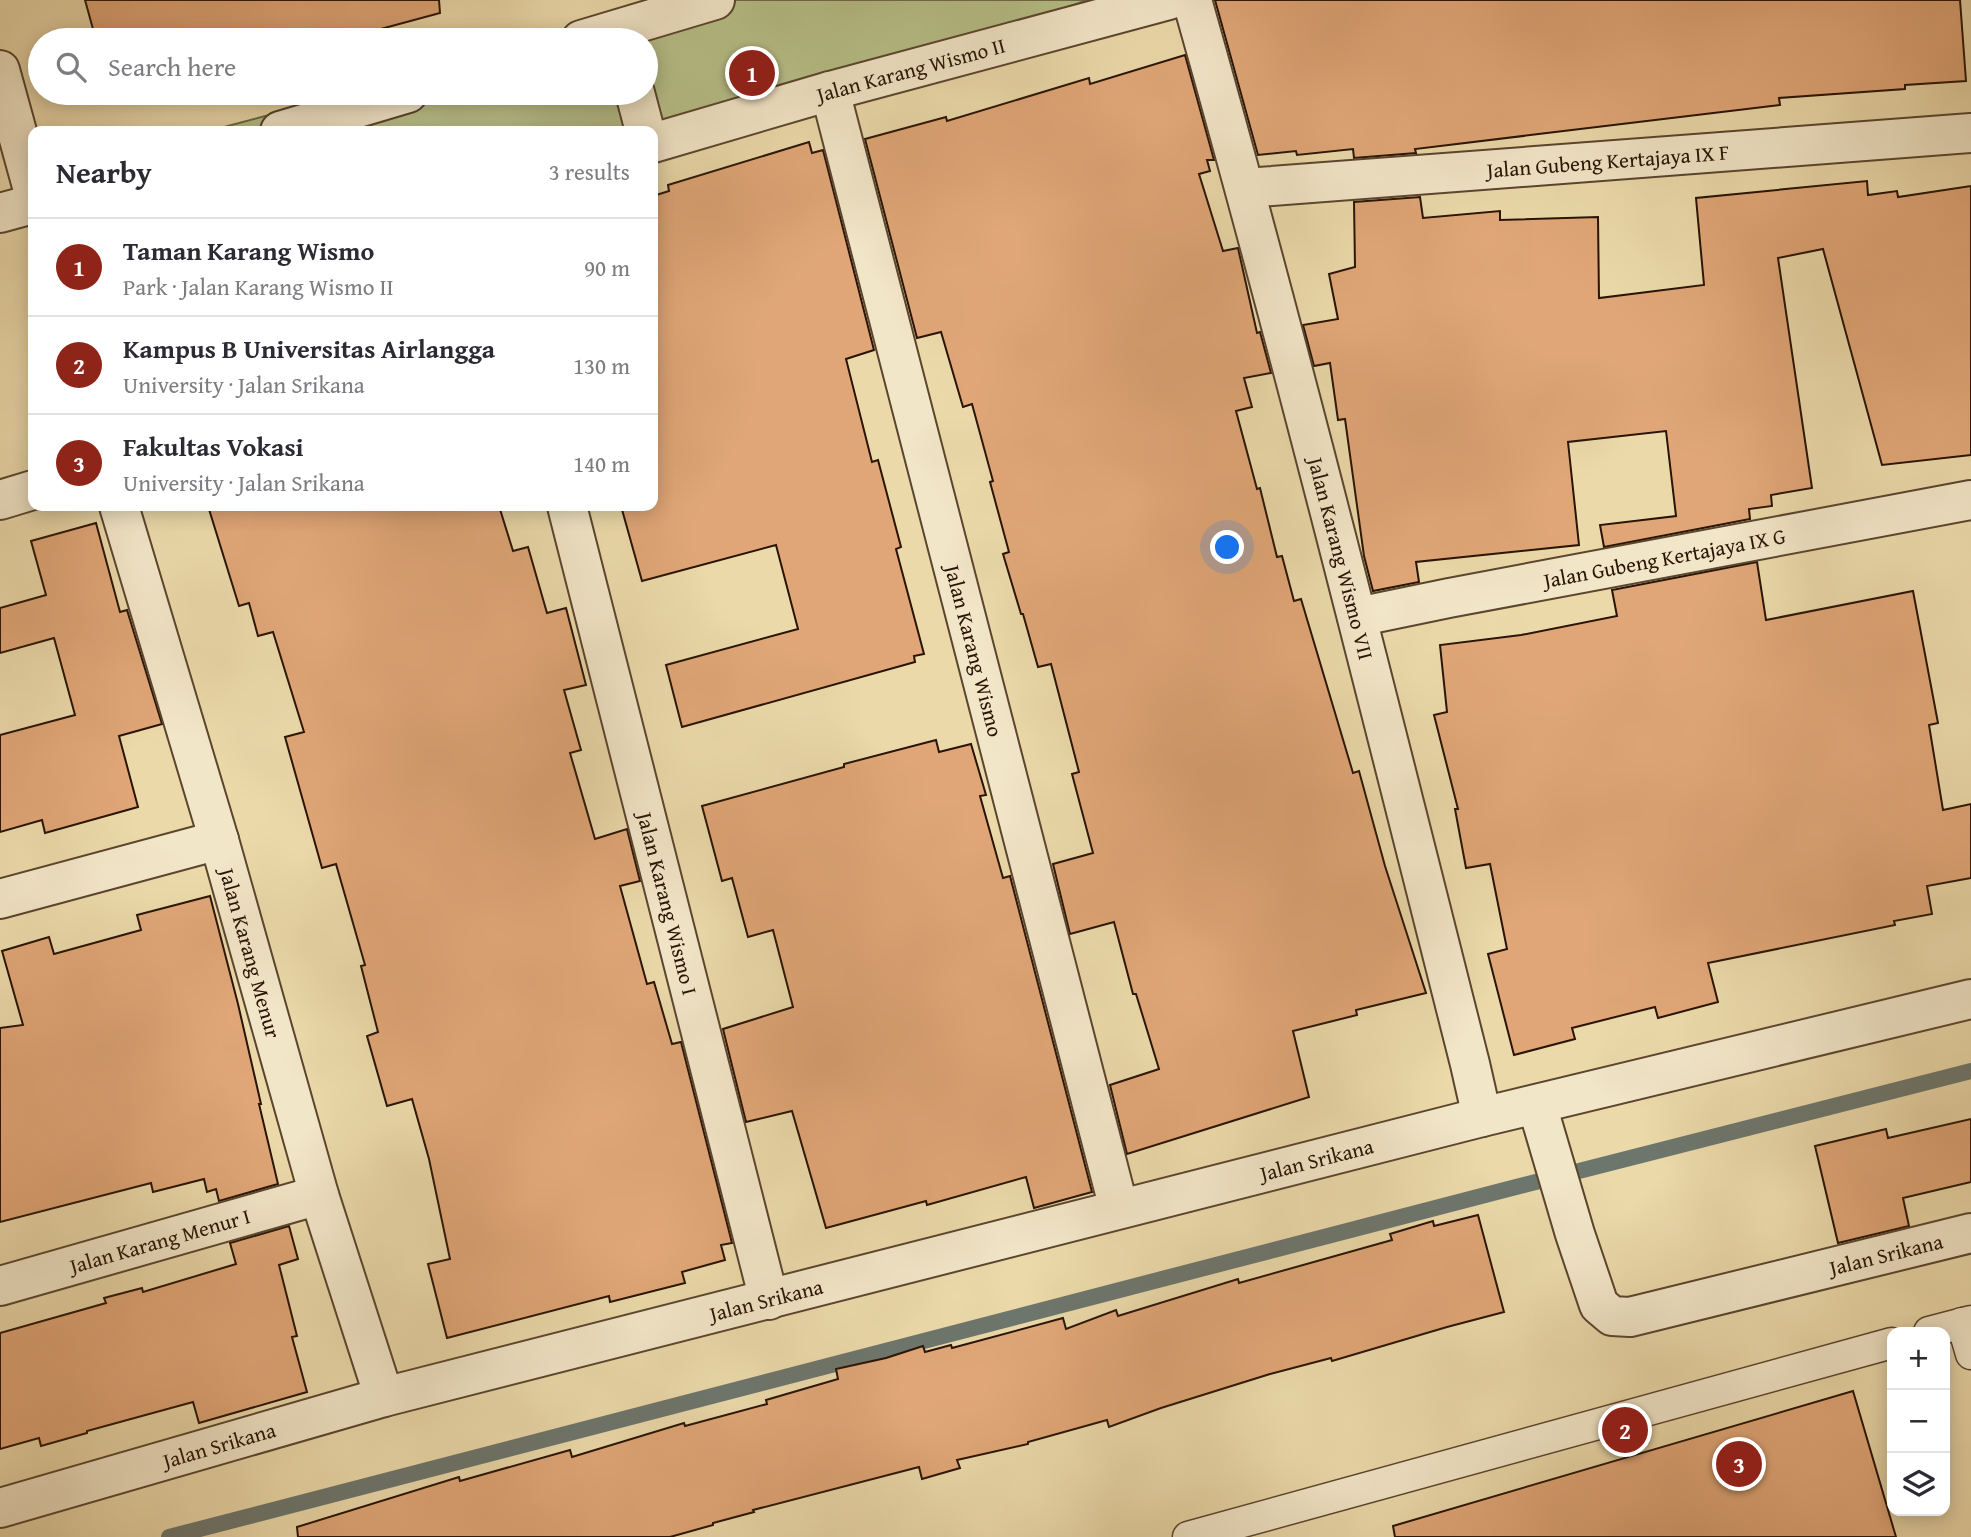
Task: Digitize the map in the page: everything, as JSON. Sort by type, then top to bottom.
[{"type":"street","points":[[638,28],[715,0]]},
{"type":"street","name":"Jalan Karang Wismo II","points":[[658,142],[830,91],[1169,0]]},
{"type":"street","name":"Jalan Karang Wismo VII","points":[[1192,0],[1245,188],[1357,617],[1482,1117]]},
{"type":"street","points":[[0,70],[28,172]]},
{"type":"street","name":"Jalan Karang Wismo","points":[[830,91],[1119,1209]]},
{"type":"street","points":[[297,126],[368,105]]},
{"type":"street","points":[[638,105],[644,126]]},
{"type":"street","name":"Jalan Gubeng Kertajaya IX F","points":[[1245,188],[1971,133]]},
{"type":"street","points":[[0,213],[28,205]]},
{"type":"street","points":[[0,500],[28,492]]},
{"type":"street","name":"Jalan Gubeng Kertajaya IX G","points":[[1357,617],[1971,500]]},
{"type":"street","name":"Jalan Karang Menur","points":[[121,511],[219,840],[319,1195],[384,1397]]},
{"type":"street","name":"Jalan Karang Wismo I","points":[[569,511],[769,1300]]},
{"type":"street","points":[[0,899],[219,840]]},
{"type":"street","name":"Jalan Srikana","points":[[0,1508],[384,1397],[1482,1117],[1971,999]]},
{"type":"street","name":"Jalan Srikana","points":[[1537,1105],[1599,1305],[1612,1316],[1630,1317],[1971,1233]]},
{"type":"street","name":"Jalan Karang Menur I","points":[[0,1286],[319,1195]]},
{"type":"lane","points":[[1948,1327],[1966,1322],[1971,1354]]},
{"type":"lane","points":[[1188,1537],[1887,1344]]},
{"type":"green space","points":[[665,0],[1088,0],[933,53],[658,126],[228,126],[306,105],[658,105],[658,28],[575,28]]},
{"type":"building","points":[[85,0],[439,0],[440,13],[384,28],[93,28]]},
{"type":"building","points":[[1215,0],[1960,0],[1966,81],[1905,85],[1905,89],[1779,98],[1780,105],[1415,149],[1416,153],[1354,158],[1353,149],[1297,155],[1296,151],[1258,155]]},
{"type":"building","points":[[1185,55],[1214,160],[1207,160],[1210,171],[1199,174],[1223,251],[1238,248],[1257,333],[1260,332],[1271,373],[1244,378],[1252,407],[1236,411],[1257,489],[1260,488],[1277,557],[1282,556],[1294,601],[1301,599],[1353,773],[1359,771],[1385,866],[1426,993],[1356,1010],[1357,1015],[1293,1031],[1309,1097],[1127,1154],[1110,1085],[1159,1069],[1136,994],[1133,994],[1114,922],[1070,934],[1053,864],[1093,853],[1072,774],[1079,772],[1051,664],[1038,667],[1003,554],[1009,552],[972,404],[963,407],[941,332],[917,338],[865,139],[946,117],[947,121],[1089,78],[1090,84]]},
{"type":"building","points":[[809,142],[812,153],[823,150],[874,350],[846,359],[872,462],[878,460],[901,547],[896,549],[924,654],[914,656],[915,662],[682,727],[666,665],[798,629],[776,545],[642,581],[622,511],[658,511],[658,194],[669,191],[668,185]]},
{"type":"building","points":[[1867,181],[1868,195],[1897,191],[1898,197],[1971,186],[1971,455],[1882,465],[1823,249],[1778,258],[1812,488],[1771,495],[1772,506],[1749,509],[1750,519],[1604,547],[1600,525],[1676,516],[1666,431],[1568,442],[1579,545],[1416,562],[1419,582],[1373,591],[1364,556],[1345,419],[1338,420],[1330,363],[1314,366],[1303,325],[1338,319],[1329,274],[1355,267],[1354,202],[1420,197],[1423,218],[1500,211],[1500,220],[1598,217],[1599,298],[1704,285],[1696,198]]},
{"type":"building","points":[[210,511],[501,511],[513,551],[528,547],[547,613],[566,608],[586,685],[564,690],[581,750],[570,753],[595,839],[627,829],[640,881],[620,886],[647,984],[654,982],[672,1044],[681,1042],[732,1243],[721,1245],[725,1260],[682,1272],[685,1283],[610,1302],[609,1296],[447,1338],[428,1264],[450,1259],[429,1159],[412,1099],[387,1106],[367,1036],[378,1032],[361,966],[365,965],[336,864],[322,868],[285,737],[304,732],[273,632],[258,636],[249,603],[239,606]]},
{"type":"building","points":[[96,523],[120,612],[127,610],[162,724],[119,736],[138,807],[45,833],[42,820],[0,832],[0,735],[75,715],[54,638],[0,653],[0,608],[46,595],[31,541]]},
{"type":"building","points":[[1757,562],[1766,620],[1913,591],[1938,723],[1929,725],[1943,810],[1971,804],[1971,878],[1927,886],[1932,914],[1894,921],[1895,925],[1708,963],[1718,1002],[1658,1018],[1655,1007],[1572,1028],[1575,1039],[1514,1055],[1488,954],[1507,949],[1490,864],[1466,868],[1455,809],[1458,809],[1434,715],[1447,712],[1440,645],[1521,635],[1617,616],[1612,590]]},
{"type":"building","points":[[936,740],[939,752],[971,744],[986,795],[980,796],[1003,878],[1010,876],[1092,1192],[1034,1208],[1026,1177],[927,1205],[926,1201],[826,1228],[792,1111],[746,1122],[723,1029],[793,1007],[773,930],[748,937],[732,878],[722,881],[702,806]]},
{"type":"building","points":[[210,896],[238,1004],[278,1184],[219,1201],[216,1189],[207,1192],[204,1179],[153,1192],[151,1183],[0,1222],[0,1028],[23,1025],[2,951],[49,937],[54,954],[141,930],[137,915]]},
{"type":"building","points":[[1971,1119],[1971,1182],[1903,1198],[1909,1226],[1838,1243],[1815,1146],[1886,1129],[1888,1138]]},
{"type":"building","points":[[1478,1215],[1504,1312],[1332,1361],[1331,1358],[1270,1374],[1109,1427],[1107,1420],[1028,1444],[957,1460],[960,1468],[922,1479],[919,1467],[753,1510],[754,1512],[670,1537],[298,1537],[297,1527],[459,1477],[460,1481],[570,1450],[572,1457],[684,1423],[685,1426],[767,1404],[766,1400],[838,1379],[836,1369],[886,1358],[923,1346],[925,1352],[951,1345],[952,1348],[1063,1318],[1066,1329],[1116,1310],[1118,1316],[1238,1279],[1239,1283],[1392,1240],[1390,1234],[1433,1221],[1434,1226]]},
{"type":"building","points":[[289,1226],[298,1259],[279,1265],[297,1336],[292,1337],[307,1392],[199,1423],[193,1402],[41,1446],[39,1438],[0,1449],[0,1333],[106,1303],[104,1298],[142,1288],[143,1292],[236,1264],[230,1243]]},
{"type":"building","points":[[1853,1391],[1887,1506],[1887,1516],[1890,1516],[1896,1537],[1395,1537],[1393,1526]]},
{"type":"waterway","points":[[169,1537],[1971,1071]]},
{"type":"place","name":"Taman Karang Wismo","points":[[752,73]]},
{"type":"place","name":"Kampus B Universitas Airlangga","points":[[1625,1430]]},
{"type":"place","name":"Fakultas Vokasi","points":[[1739,1464]]}]
